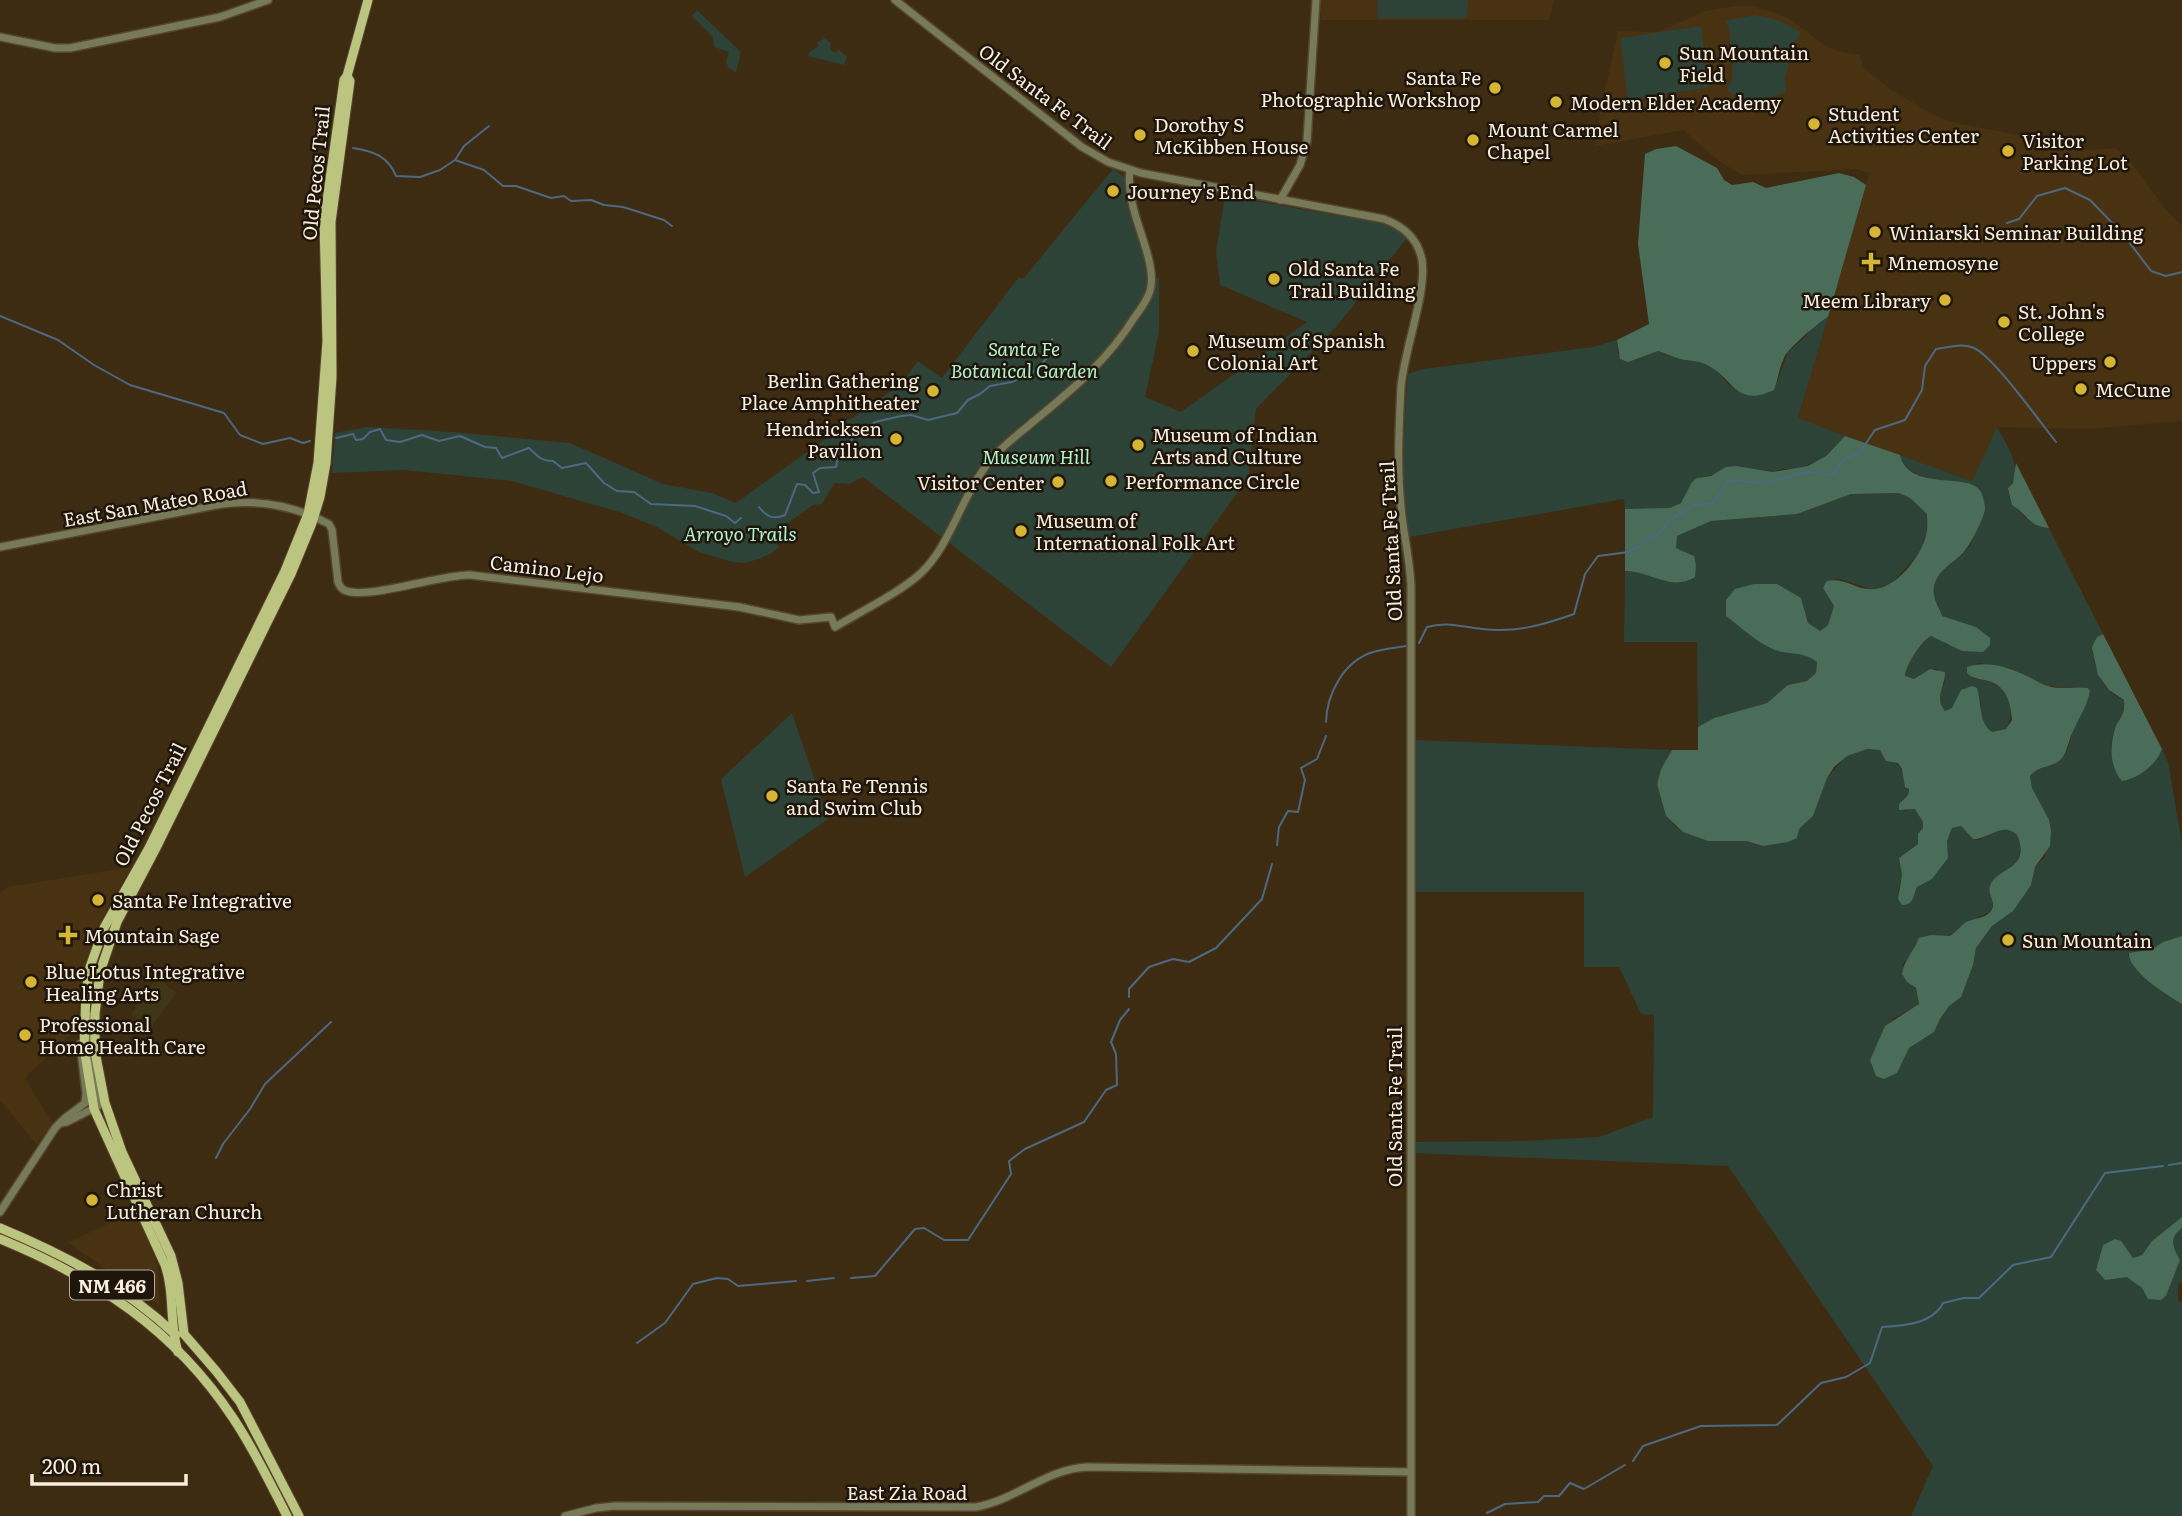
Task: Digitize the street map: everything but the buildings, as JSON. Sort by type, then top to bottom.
[{"type":"main road","name":"Old Pecos Trail","points":[[299,1516],[233,1392],[184,1334],[173,1263],[122,1152],[99,1079],[95,1051],[96,990],[117,922],[298,560],[324,479],[333,339],[331,222],[350,81],[347,76],[368,0]]},
{"type":"main road","name":"Old Pecos Trail","points":[[287,1516],[233,1417],[178,1352],[173,1333],[171,1289],[161,1254],[94,1109],[85,1062],[83,1019],[90,967],[104,928],[149,848],[311,516]]},
{"type":"main road","name":"NM 466","points":[[0,1228],[71,1259],[144,1307],[212,1373],[256,1434]]},
{"type":"main road","name":"NM 466","points":[[0,1239],[44,1257],[101,1289],[144,1320],[178,1352]]},
{"type":"main road","points":[[144,1307],[157,1313],[166,1310],[170,1305],[171,1289]]},
{"type":"main road","points":[[233,1417],[242,1420],[269,1458]]},
{"type":"street","points":[[0,37],[54,48],[70,48],[220,17],[268,0]]},
{"type":"street","name":"Old Santa Fe Trail","points":[[895,0],[1082,147],[1108,162],[1130,171],[1384,219],[1401,227],[1413,239],[1418,249],[1422,262],[1422,278],[1401,384],[1400,439],[1400,505],[1409,553],[1411,586],[1411,1516]]},
{"type":"street","points":[[1280,200],[1300,165],[1307,141],[1316,0]]},
{"type":"street","name":"Camino Lejo","points":[[311,516],[332,528],[338,582],[347,591],[372,591],[407,586],[445,576],[470,575],[739,607],[799,620],[831,617],[835,627],[913,580],[927,568],[970,489],[988,463],[1004,446],[1083,381],[1125,333],[1151,286],[1147,256],[1130,199],[1130,171]]},
{"type":"street","name":"East San Mateo Road","points":[[0,547],[236,502],[270,503],[311,516]]},
{"type":"street","points":[[61,1123],[94,1109],[98,1102],[90,1040],[96,990]]},
{"type":"street","points":[[0,1212],[40,1154],[47,1138],[65,1118],[81,1108],[86,1100],[80,1049],[83,1019]]},
{"type":"street","name":"East Zia Road","points":[[565,1516],[605,1507],[976,1507],[1004,1500],[1061,1471],[1087,1467],[1411,1472]]},
{"type":"shaded area","points":[[1319,0],[1554,0],[1549,20],[1321,20]]},
{"type":"shaded area","name":"St. John's College","points":[[1750,6],[1777,13],[1825,45],[1837,51],[1860,55],[1863,67],[1891,90],[1938,117],[1960,124],[2089,150],[2116,148],[2127,157],[2163,206],[2182,226],[2182,421],[2087,429],[1997,427],[1972,481],[1798,419],[1869,173],[1856,169],[1743,175],[1720,162],[1683,130],[1595,146],[1618,31],[1658,32],[1705,11]]},
{"type":"shaded area","points":[[132,867],[108,906],[93,942],[81,982],[76,1029],[25,1078],[52,1123],[37,1145],[0,1100],[0,893],[7,887]]},
{"type":"shaded area","points":[[136,1210],[158,1267],[159,1305],[68,1243]]},
{"type":"green space","points":[[1378,0],[1468,0],[1467,18],[1377,18]]},
{"type":"green space","points":[[697,10],[741,52],[736,72],[729,68],[726,62],[729,52],[714,47],[713,37],[692,16]]},
{"type":"green space","points":[[1755,15],[1781,21],[1801,33],[1784,58],[1789,65],[1785,77],[1786,92],[1749,99],[1727,91],[1733,76],[1729,26],[1724,21]]},
{"type":"green space","name":"Sun Mountain Field","points":[[1701,26],[1710,87],[1628,100],[1620,38]]},
{"type":"green space","points":[[822,36],[831,43],[830,50],[837,53],[838,49],[847,57],[844,65],[808,56],[809,52],[819,46],[817,42],[824,39]]},
{"type":"green space","points":[[1676,146],[1717,168],[1724,180],[1732,185],[1753,182],[1766,188],[1839,173],[1854,177],[1866,185],[1828,317],[1786,354],[1774,390],[1761,395],[1743,394],[1707,365],[1658,351],[1628,362],[1620,359],[1617,340],[1649,324],[1638,244],[1645,154]]},
{"type":"green space","name":"Museum Hill","points":[[1113,169],[1125,177],[1125,200],[1138,232],[1148,279],[1159,278],[1159,332],[1145,397],[1181,412],[1307,322],[1220,285],[1216,252],[1225,196],[1387,224],[1398,229],[1407,238],[1336,327],[1256,409],[1248,478],[1111,667],[863,477],[849,484],[835,483],[822,504],[813,505],[770,536],[779,547],[774,552],[744,563],[699,552],[655,526],[619,512],[512,481],[404,470],[332,473],[335,433],[367,427],[453,432],[570,443],[663,484],[712,493],[736,503],[825,439],[838,422],[851,419],[900,385],[918,361],[942,378],[1019,277],[1023,279]]},
{"type":"green space","points":[[1828,317],[1798,418],[1845,436],[1822,459],[1796,470],[1783,469],[1773,472],[1750,468],[1697,478],[1685,499],[1670,508],[1625,509],[1624,499],[1409,537],[1404,456],[1408,374],[1423,369],[1593,347],[1617,340],[1618,354],[1642,357],[1658,351],[1679,359],[1699,361],[1715,369],[1728,384],[1750,396],[1774,390],[1788,352],[1813,326]]},
{"type":"green space","points":[[1997,427],[2015,466],[2013,481],[2008,488],[2013,502],[2028,520],[2049,528],[2103,634],[2097,637],[2095,656],[2098,674],[2108,689],[2124,700],[2123,711],[2112,740],[2112,754],[2119,775],[2122,781],[2140,774],[2156,760],[2162,749],[2168,762],[2182,843],[2182,936],[2152,949],[2128,955],[2152,983],[2182,1004],[2182,1217],[2152,1241],[2142,1255],[2133,1258],[2126,1250],[2103,1245],[2096,1270],[2105,1280],[2127,1276],[2142,1288],[2148,1299],[2161,1300],[2166,1296],[2180,1260],[2173,1240],[2182,1228],[2182,1281],[2178,1285],[2178,1301],[2182,1303],[2182,1516],[1911,1516],[1933,1466],[1728,1166],[1414,1153],[1415,1142],[1599,1137],[1653,1117],[1654,1015],[1641,1014],[1619,967],[1584,967],[1584,892],[1414,892],[1414,740],[1672,750],[1661,769],[1657,784],[1666,816],[1674,825],[1683,832],[1708,841],[1746,841],[1763,846],[1799,829],[1813,816],[1827,778],[1846,756],[1867,749],[1880,750],[1900,767],[1905,776],[1908,795],[1903,799],[1904,811],[1915,808],[1923,822],[1923,828],[1918,834],[1918,844],[1899,858],[1902,875],[1898,892],[1914,895],[1917,887],[1932,879],[1948,858],[1947,841],[1952,828],[1961,826],[1973,839],[1979,840],[1998,830],[2010,830],[2017,835],[2021,848],[2018,861],[2009,871],[1998,876],[1989,890],[1992,909],[1989,912],[1975,918],[1950,936],[1930,940],[1903,964],[1907,982],[1917,991],[1918,1005],[1893,1019],[1873,1052],[1901,1061],[1909,1048],[1934,1032],[1949,1006],[1961,996],[1973,965],[1976,948],[1992,926],[2031,885],[2035,867],[2045,857],[2049,820],[2032,788],[2030,776],[2036,770],[2063,758],[2090,692],[2088,688],[2047,686],[2010,668],[1978,663],[1973,678],[1995,684],[2005,693],[2010,705],[2006,729],[1992,732],[1983,722],[1980,699],[1957,702],[1945,711],[1940,696],[1945,681],[1937,669],[1930,669],[1914,679],[1905,676],[1911,659],[1931,636],[1947,645],[1976,627],[1942,616],[1934,600],[1934,588],[1945,566],[1962,555],[1970,545],[1983,517],[1959,483],[1916,474],[1903,463],[1900,455],[1972,481]]},
{"type":"green space","points":[[1845,436],[1900,455],[1906,467],[1915,474],[1975,486],[1984,500],[1985,508],[1980,525],[1961,555],[1941,572],[1934,591],[1942,616],[1976,627],[1990,638],[1990,645],[1983,652],[1962,651],[1931,636],[1915,654],[1905,676],[1914,679],[1930,669],[1945,672],[1940,702],[1945,711],[1952,708],[1961,690],[1972,686],[1977,688],[1982,718],[1992,732],[2006,729],[2012,720],[2008,699],[1999,686],[1970,676],[1967,667],[1982,664],[2005,667],[2048,686],[2088,688],[2090,691],[2063,757],[2036,770],[2030,776],[2032,788],[2049,820],[2051,831],[2050,846],[2035,867],[2031,885],[2013,911],[1992,926],[1976,948],[1973,965],[1961,997],[1949,1006],[1934,1032],[1909,1048],[1897,1073],[1884,1079],[1876,1076],[1870,1060],[1885,1026],[1919,1004],[1916,988],[1907,982],[1902,974],[1907,960],[1919,938],[1931,935],[1950,936],[1966,922],[1989,914],[1993,908],[1990,886],[2019,858],[2021,850],[2017,835],[2003,830],[1973,839],[1961,826],[1952,828],[1947,841],[1948,858],[1932,879],[1917,887],[1911,902],[1902,905],[1898,899],[1902,875],[1899,858],[1918,844],[1918,834],[1923,828],[1923,822],[1915,809],[1899,810],[1899,804],[1908,795],[1909,789],[1905,787],[1902,769],[1898,763],[1886,761],[1880,750],[1867,749],[1847,756],[1834,767],[1827,778],[1813,816],[1799,829],[1797,838],[1763,846],[1746,841],[1708,841],[1683,832],[1666,816],[1657,784],[1661,769],[1672,750],[1698,750],[1698,727],[1714,718],[1767,703],[1788,685],[1807,681],[1816,673],[1817,662],[1802,655],[1768,647],[1726,616],[1726,600],[1735,589],[1754,584],[1777,584],[1801,598],[1808,623],[1820,631],[1828,625],[1834,606],[1823,588],[1827,581],[1838,580],[1869,589],[1888,585],[1905,572],[1923,545],[1927,531],[1927,514],[1910,498],[1899,493],[1851,494],[1797,514],[1711,521],[1677,536],[1676,548],[1694,556],[1696,565],[1695,577],[1686,581],[1669,582],[1625,571],[1625,509],[1670,508],[1681,503],[1697,478],[1711,476],[1726,467],[1773,472],[1808,466],[1826,456]]},
{"type":"green space","points":[[2016,463],[2049,528],[2032,523],[2012,505],[2008,488],[2013,483]]},
{"type":"green space","points":[[1899,493],[1910,498],[1927,514],[1927,534],[1918,555],[1891,584],[1873,590],[1837,578],[1823,588],[1834,606],[1828,625],[1819,631],[1808,623],[1801,598],[1745,631],[1762,642],[1799,653],[1817,662],[1816,673],[1807,681],[1788,685],[1767,703],[1714,718],[1698,727],[1697,642],[1624,642],[1625,571],[1646,573],[1694,556],[1676,548],[1676,536],[1711,521],[1797,514],[1851,494]]},
{"type":"green space","points":[[2103,634],[2162,749],[2146,770],[2122,781],[2113,764],[2112,745],[2115,728],[2123,714],[2124,700],[2109,690],[2098,675],[2092,647],[2097,637]]},
{"type":"green space","name":"Santa Fe Tennis and Swim Club","points":[[792,713],[828,819],[745,877],[721,779]]},
{"type":"green space","points":[[2182,936],[2182,1004],[2141,974],[2130,960],[2129,953],[2152,949]]},
{"type":"green space","points":[[2182,1217],[2182,1228],[2173,1240],[2180,1260],[2166,1296],[2161,1300],[2148,1299],[2142,1288],[2127,1277],[2105,1280],[2096,1270],[2103,1245],[2115,1239],[2121,1241],[2133,1258],[2142,1255],[2152,1241]]},
{"type":"sand","points":[[157,978],[177,993],[152,1025],[142,1017],[139,1020],[131,1014]]},
{"type":"waterway","points":[[353,148],[384,159],[396,176],[420,177],[440,170],[455,160],[464,146],[489,126]]},
{"type":"waterway","points":[[455,160],[484,170],[503,186],[516,186],[551,198],[564,196],[571,201],[591,200],[604,205],[623,207],[664,220],[672,226]]},
{"type":"waterway","points":[[2007,223],[2019,219],[2037,196],[2065,188],[2090,200],[2123,234],[2151,271],[2166,276],[2182,272]]},
{"type":"waterway","points":[[0,316],[58,340],[94,365],[130,385],[224,413],[240,435],[263,444],[290,438],[303,443],[310,441]]},
{"type":"waterway","points":[[759,507],[770,517],[785,515],[797,484],[805,485],[813,493],[819,492],[813,473],[820,468],[836,467],[839,451],[846,451],[853,437],[875,422],[911,415],[928,420],[957,413],[968,400],[990,386],[1012,382],[1033,372],[1052,353],[1052,339]]},
{"type":"waterway","points":[[1419,643],[1427,627],[1434,625],[1506,630],[1540,625],[1574,614],[1585,574],[1598,556],[1629,552],[1660,533],[1669,521],[1692,506],[1713,503],[1728,482],[1736,480],[1764,484],[1807,472],[1832,475],[1843,460],[1860,452],[1875,430],[1905,420],[1922,390],[1925,366],[1936,349],[1965,346],[1982,354],[2004,376],[2056,442]]},
{"type":"waterway","points":[[336,438],[353,434],[356,440],[363,439],[370,432],[380,429],[386,440],[400,442],[422,435],[439,441],[460,436],[485,447],[496,448],[502,458],[529,448],[540,458],[553,461],[562,468],[586,463],[604,483],[617,491],[634,492],[651,504],[695,506],[726,516],[735,523],[741,518]]},
{"type":"waterway","points":[[1326,722],[1334,689],[1346,670],[1363,656],[1406,646]]},
{"type":"waterway","points":[[1277,845],[1279,827],[1288,811],[1298,812],[1305,780],[1301,768],[1317,759],[1326,736]]},
{"type":"waterway","points":[[1129,997],[1129,989],[1149,967],[1173,959],[1189,962],[1216,948],[1262,899],[1272,864]]},
{"type":"waterway","points":[[851,1278],[875,1276],[915,1229],[924,1228],[944,1240],[968,1240],[1011,1174],[1009,1161],[1025,1149],[1084,1122],[1106,1090],[1117,1085],[1116,1054],[1111,1042],[1120,1020],[1129,1009]]},
{"type":"waterway","points":[[216,1158],[265,1084],[331,1022]]},
{"type":"waterway","points":[[2169,1165],[2182,1163]]},
{"type":"waterway","points":[[1633,1461],[1643,1446],[1701,1426],[1777,1425],[1821,1383],[1846,1377],[1870,1363],[1882,1327],[1925,1320],[1943,1303],[1979,1298],[2013,1265],[2051,1257],[2105,1173],[2163,1166]]},
{"type":"waterway","points":[[637,1343],[665,1323],[693,1284],[717,1278],[728,1279],[738,1286],[796,1281]]},
{"type":"waterway","points":[[807,1281],[834,1278]]},
{"type":"waterway","points":[[1487,1513],[1505,1504],[1538,1502],[1544,1496],[1559,1496],[1570,1483],[1584,1489],[1625,1465]]},
{"type":"place","name":"Sun Mountain Field","points":[[1665,63]]},
{"type":"place","name":"Santa Fe Photographic Workshop","points":[[1495,88]]},
{"type":"place","name":"Modern Elder Academy","points":[[1556,102]]},
{"type":"place","name":"Student Activities Center","points":[[1814,124]]},
{"type":"place","name":"Dorothy S McKibben House","points":[[1140,135]]},
{"type":"place","name":"Mount Carmel Chapel","points":[[1473,140]]},
{"type":"place","name":"Visitor Parking Lot","points":[[2008,151]]},
{"type":"place","name":"Journey's End","points":[[1113,191]]},
{"type":"place","name":"Winiarski Seminar Building","points":[[1875,232]]},
{"type":"place","name":"Mnemosyne","points":[[1871,262]]},
{"type":"place","name":"Old Santa Fe Trail Building","points":[[1274,279]]},
{"type":"place","name":"Meem Library","points":[[1945,300]]},
{"type":"place","name":"St. John's College","points":[[2004,322]]},
{"type":"place","name":"Museum of Spanish Colonial Art","points":[[1193,351]]},
{"type":"place","name":"Uppers","points":[[2110,362]]},
{"type":"place","name":"McCune","points":[[2081,389]]},
{"type":"place","name":"Berlin Gathering Place Amphitheater","points":[[933,391]]},
{"type":"place","name":"Hendricksen Pavilion","points":[[896,439]]},
{"type":"place","name":"Museum of Indian Arts and Culture","points":[[1138,445]]},
{"type":"place","name":"Performance Circle","points":[[1111,481]]},
{"type":"place","name":"Visitor Center","points":[[1058,482]]},
{"type":"place","name":"Museum of International Folk Art","points":[[1021,531]]},
{"type":"place","name":"Santa Fe Tennis and Swim Club","points":[[772,796]]},
{"type":"place","name":"Santa Fe Integrative","points":[[98,900]]},
{"type":"place","name":"Mountain Sage","points":[[68,935]]},
{"type":"place","name":"Sun Mountain","points":[[2008,940]]},
{"type":"place","name":"Blue Lotus Integrative Healing Arts","points":[[31,982]]},
{"type":"place","name":"Professional Home Health Care","points":[[25,1035]]},
{"type":"place","name":"Christ Lutheran Church","points":[[92,1200]]},
{"type":"park label","name":"Santa Fe Botanical Garden","points":[[1024,359]]},
{"type":"park label","name":"Arroyo Trails","points":[[740,533]]}]
